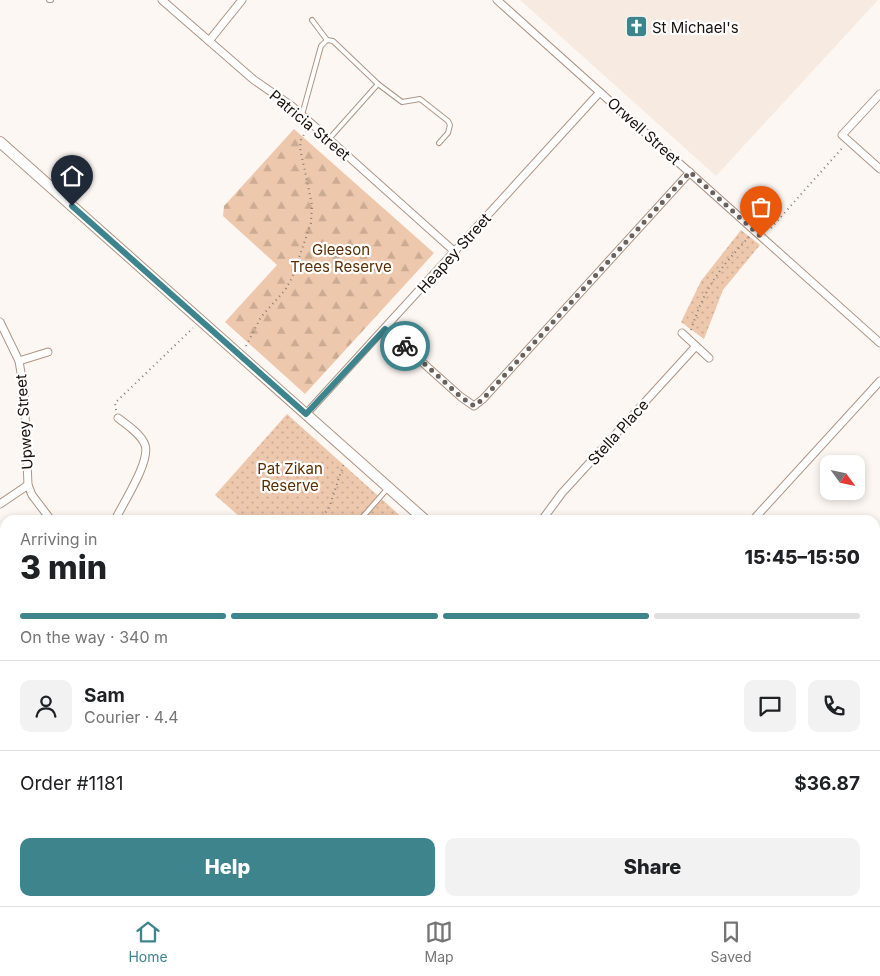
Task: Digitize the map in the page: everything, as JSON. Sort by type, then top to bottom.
[{"type":"street","name":"Patricia Street","points":[[162,0],[254,80],[302,115],[455,252]]},
{"type":"street","points":[[209,41],[242,0]]},
{"type":"street","name":"Orwell Street","points":[[497,0],[880,342]]},
{"type":"street","name":"Heapey Street","points":[[306,414],[600,92]]},
{"type":"street","points":[[880,94],[842,135],[880,169]]},
{"type":"street","points":[[0,142],[419,515]]},
{"type":"street","points":[[385,329],[461,397],[474,406],[483,399],[690,172]]},
{"type":"street","name":"Upwey Street","points":[[0,322],[19,361],[24,391],[28,485],[36,501],[47,515]]},
{"type":"street","points":[[684,336],[709,358]]},
{"type":"street","name":"Stella Place","points":[[546,515],[562,493],[696,346]]},
{"type":"street","points":[[19,361],[48,352]]},
{"type":"street","points":[[758,515],[880,381]]},
{"type":"street","points":[[117,515],[142,466],[146,451],[145,444],[138,435],[118,418]]},
{"type":"street","points":[[0,504],[28,485]]},
{"type":"lane","points":[[312,20],[327,40]]},
{"type":"lane","points":[[302,115],[321,46],[327,40],[333,40],[378,84],[402,102],[420,100],[448,121],[450,125],[448,133],[439,143]]},
{"type":"lane","points":[[329,139],[378,84]]},
{"type":"lane","points":[[364,515],[388,487]]},
{"type":"path","points":[[246,346],[261,317],[285,290],[292,278],[311,223],[312,205],[306,168],[300,148],[301,140],[311,123]]},
{"type":"path","points":[[770,228],[838,154],[848,140]]},
{"type":"path","points":[[684,336],[698,306],[722,266],[755,231]]},
{"type":"path","points":[[118,418],[115,403],[192,328]]},
{"type":"path","points":[[323,515],[329,508],[344,463]]},
{"type":"shaded area","points":[[520,0],[878,0],[716,176]]},
{"type":"green space","name":"Gleeson Trees Reserve","points":[[294,129],[434,253],[305,394],[225,322],[277,265],[223,216],[224,206]]},
{"type":"green space","points":[[741,230],[760,245],[723,290],[704,339],[681,322],[701,281]]},
{"type":"green space","name":"Pat Zikan Reserve","points":[[287,414],[399,515],[238,515],[215,495]]},
{"type":"way so far","points":[[405,346],[461,397],[474,406],[483,399],[690,172],[761,237]]},
{"type":"place","name":"St Michael's","points":[[636,27]]},
{"type":"route","points":[[72,206],[306,414],[385,329],[405,346]]}]
